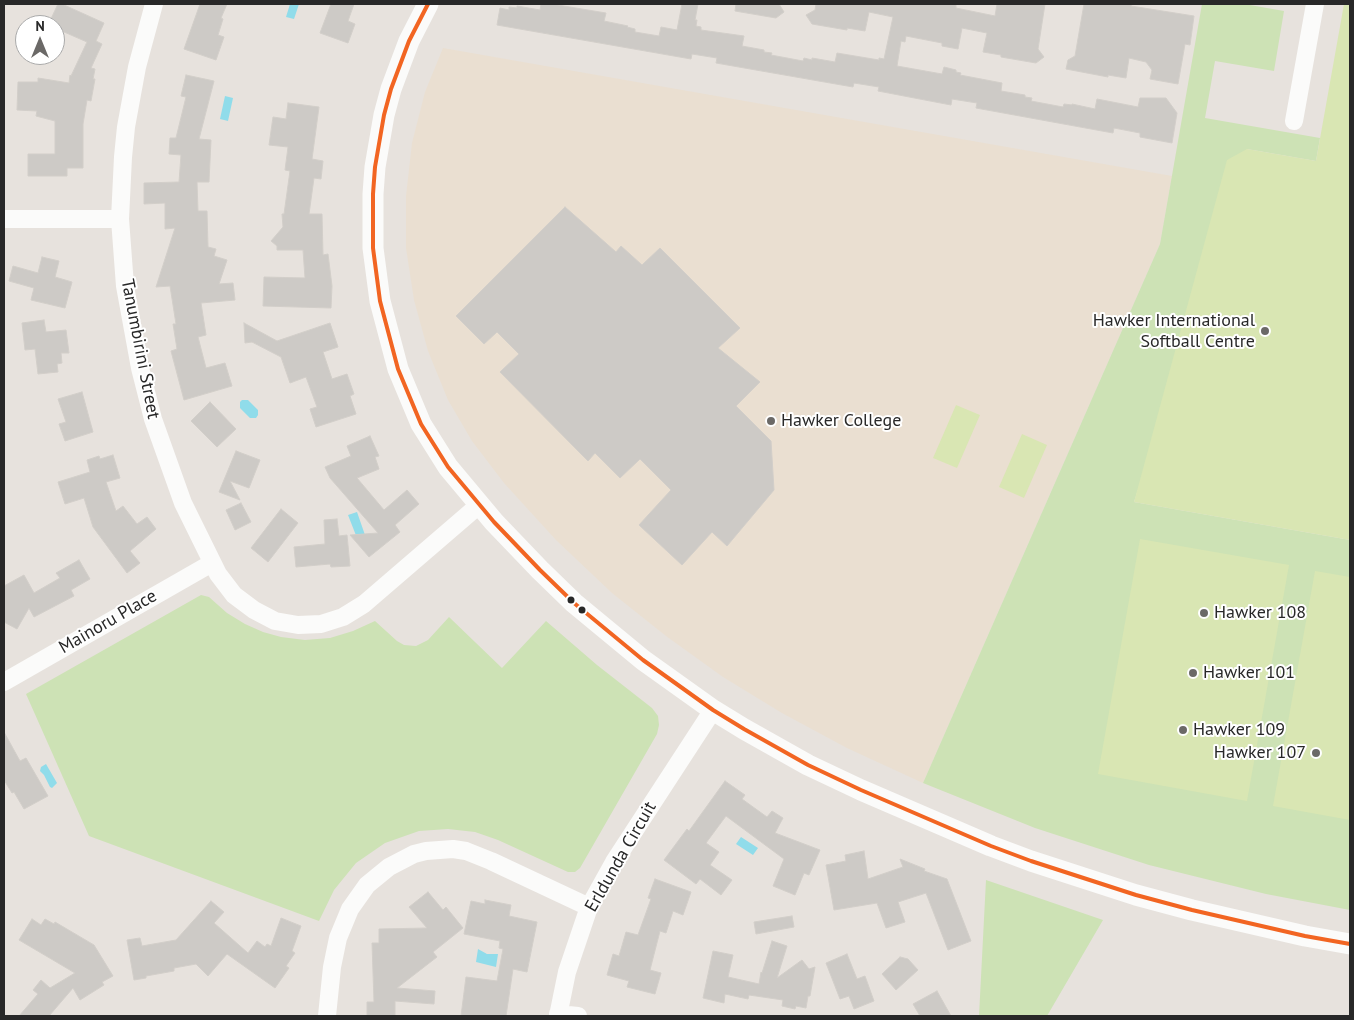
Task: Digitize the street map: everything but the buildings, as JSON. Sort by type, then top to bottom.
[{"type":"street","name":"Tanumbirini Street","points":[[154,4],[137,67],[126,127],[120,219],[126,286],[132,331],[151,411],[167,462],[183,503],[218,574],[234,594],[254,610],[275,621],[298,625],[321,624],[343,617],[364,604],[479,505]]},
{"type":"street","points":[[428,4],[409,41],[391,89],[384,115],[374,179],[373,248],[380,301],[400,377],[422,424],[443,460],[479,505],[540,570],[574,603],[643,660],[713,710],[808,764],[861,790],[991,846],[1136,895],[1304,936],[1350,944]]},
{"type":"street","points":[[1294,121],[1315,4]]},
{"type":"street","points":[[4,219],[120,219]]},
{"type":"street","name":"Mainoru Place","points":[[4,682],[212,563]]},
{"type":"street","name":"Erldunda Circuit","points":[[558,1015],[567,972],[589,906],[614,862],[713,710]]},
{"type":"street","points":[[327,1016],[332,966],[338,938],[350,909],[368,885],[389,867],[414,854],[426,851],[466,851],[589,906]]},
{"type":"street","points":[[558,1015],[578,1016]]},
{"type":"shaded area","name":"Hawker College","points":[[443,48],[1172,176],[1160,244],[923,783],[847,748],[782,713],[723,677],[666,636],[612,593],[556,540],[504,483],[472,441],[448,400],[428,351],[414,300],[406,248],[406,196],[412,143],[425,92]]},
{"type":"green space","points":[[1202,4],[1244,4],[1284,11],[1274,71],[1215,61],[1205,118],[1320,138],[1316,161],[1247,149],[1134,502],[1350,540],[1350,910],[1266,894],[1149,865],[1035,828],[923,783],[1160,244]]},
{"type":"green space","name":"Hawker International Softball Centre","points":[[1344,4],[1350,4],[1350,540],[1134,502],[1227,160],[1247,149],[1316,161]]},
{"type":"green space","points":[[956,405],[980,415],[957,468],[933,458]]},
{"type":"green space","points":[[1022,434],[1047,445],[1024,498],[999,487]]},
{"type":"green space","name":"Hawker 101","points":[[1140,539],[1289,565],[1247,801],[1098,774]]},
{"type":"green space","points":[[1315,571],[1350,577],[1350,820],[1273,806]]},
{"type":"green space","points":[[201,595],[209,597],[227,613],[263,632],[281,637],[305,640],[330,638],[353,631],[375,621],[397,641],[404,645],[416,646],[428,640],[449,617],[502,668],[546,621],[597,665],[652,708],[658,716],[657,734],[580,868],[575,872],[568,872],[498,840],[475,832],[448,829],[419,831],[385,843],[356,863],[334,890],[319,921],[89,836],[26,694]]},
{"type":"green space","points":[[986,880],[1103,920],[1047,1016],[979,1016]]},
{"type":"water","points":[[290,4],[299,4],[294,19],[286,17]]},
{"type":"water","points":[[225,96],[233,98],[228,121],[220,119]]},
{"type":"water","points":[[242,400],[248,400],[258,410],[256,418],[250,418],[240,408]]},
{"type":"water","points":[[357,512],[365,535],[357,538],[348,515]]},
{"type":"water","points":[[46,764],[57,783],[52,788],[40,771],[41,767]]},
{"type":"water","points":[[741,837],[758,848],[753,855],[736,844]]},
{"type":"water","points":[[478,949],[487,954],[498,954],[496,967],[476,962]]},
{"type":"transit line","points":[[428,4],[409,41],[391,89],[384,115],[375,167],[373,248],[380,301],[398,369],[421,424],[448,467],[494,522],[540,570],[574,603],[643,660],[713,710],[808,765],[861,790],[991,846],[1136,895],[1305,936],[1350,944]]},
{"type":"place","name":"Hawker International Softball Centre","points":[[1265,331]]},
{"type":"place","name":"Hawker College","points":[[771,421]]},
{"type":"place","name":"Hawker 108","points":[[1204,613]]},
{"type":"place","name":"Hawker 101","points":[[1193,673]]},
{"type":"place","name":"Hawker 109","points":[[1183,730]]},
{"type":"place","name":"Hawker 107","points":[[1316,753]]}]
